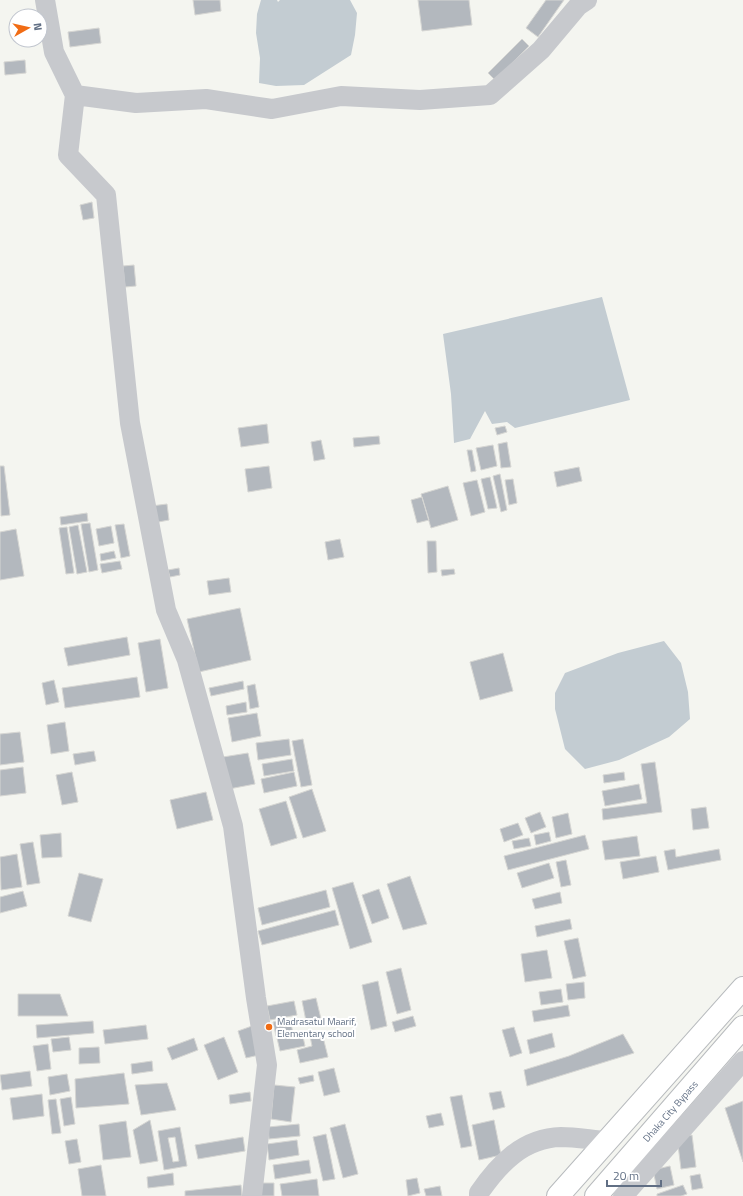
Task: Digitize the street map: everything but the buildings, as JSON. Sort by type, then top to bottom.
[{"type":"highway","points":[[558,1196],[743,988]]},
{"type":"highway","name":"Dhaka City Bypass","points":[[596,1196],[743,1027]]},
{"type":"street","points":[[45,0],[54,52],[75,95],[68,155],[106,195],[130,423],[166,610],[187,660],[233,826],[256,998],[267,1065],[252,1196]]},
{"type":"street","points":[[75,95],[136,103],[206,99],[272,109],[342,96],[420,100],[490,95],[541,50],[578,6],[587,0]]},
{"type":"street","points":[[623,1196],[743,1061]]},
{"type":"street","points":[[479,1196],[479,1193],[493,1173],[510,1156],[534,1142],[560,1137],[607,1141]]},
{"type":"shaded area","points":[[261,0],[277,0],[278,2],[280,0],[350,0],[357,13],[351,55],[304,85],[276,86],[259,83],[260,58],[256,33],[257,14]]},
{"type":"shaded area","points":[[602,297],[630,400],[515,428],[507,422],[492,424],[485,411],[470,439],[454,443],[451,394],[443,334]]},
{"type":"shaded area","points":[[664,641],[681,663],[688,692],[690,719],[669,737],[619,760],[585,769],[565,749],[555,709],[555,693],[565,673],[618,653]]},
{"type":"place","name":"Madrasatul Maarif, Elementary school","points":[[269,1027]]}]
